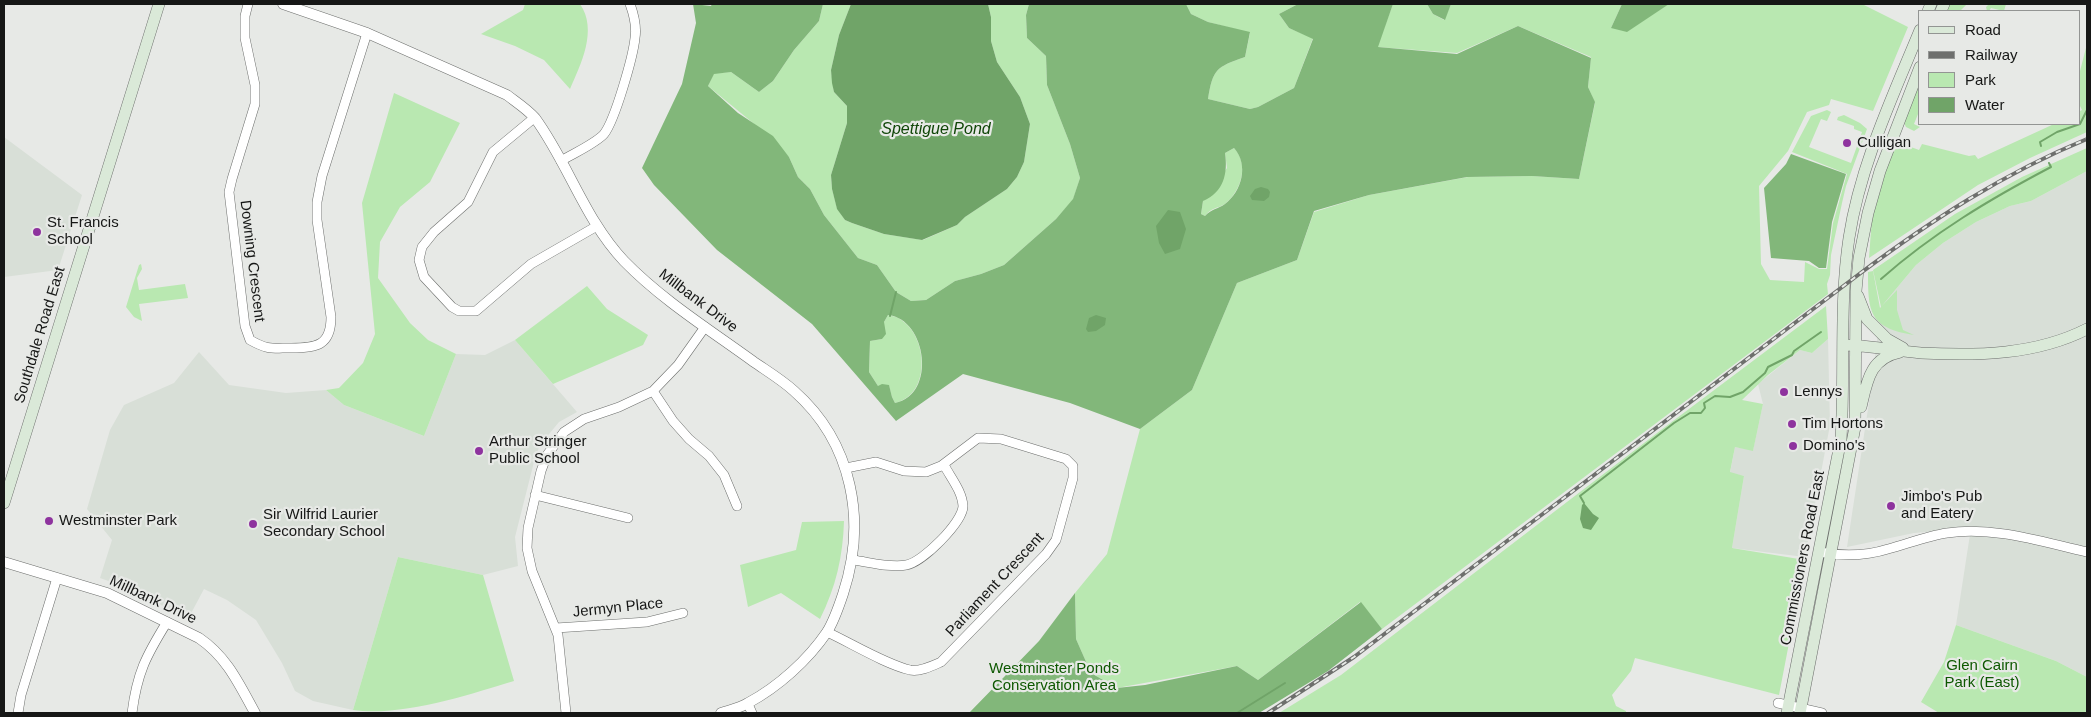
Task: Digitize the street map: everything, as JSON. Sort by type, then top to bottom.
[{"type":"main road","name":"Southdale Road East","points":[[4,503],[159,4]]},
{"type":"main road","name":"Commissioners Road East","points":[[1801,711],[1855,427],[1845,279],[1849,238],[1857,198],[1881,124],[1918,35]]},
{"type":"main road","name":"Commissioners Road East","points":[[1785,707],[1819,552],[1841,439],[1859,258],[1868,214],[1880,171],[1918,72]]},
{"type":"main road","points":[[1856,291],[1867,319],[1887,339],[1907,350]]},
{"type":"main road","points":[[1850,345],[1979,355],[2020,350],[2051,343],[2087,329]]},
{"type":"main road","points":[[1855,427],[1868,378],[1877,363],[1888,354],[1907,350]]},
{"type":"street","name":"Downing Crescent","points":[[248,4],[245,16],[245,38],[255,86],[255,104],[232,179],[230,208],[245,326],[250,340],[266,349],[311,348],[324,340],[331,328],[317,220],[317,202],[322,176],[367,33]]},
{"type":"street","name":"Millbank Drive","points":[[288,4],[367,33],[507,95],[534,118],[561,161],[597,226],[624,261],[655,289],[794,392],[814,414],[834,443],[846,468],[854,505],[852,560],[841,599],[827,632],[794,671],[750,708],[722,713]]},
{"type":"street","points":[[561,161],[603,135],[612,120],[633,52],[635,20],[630,4]]},
{"type":"street","points":[[534,118],[493,152],[468,202],[434,232],[422,247],[419,260],[424,277],[452,307],[459,311],[476,311],[532,264],[597,226]]},
{"type":"street","points":[[566,713],[558,635],[532,570],[527,548],[528,528],[541,470],[547,455],[564,432],[584,419],[619,407],[653,391],[678,365],[706,327]]},
{"type":"street","points":[[653,391],[673,421],[689,439],[709,456],[724,475],[737,506]]},
{"type":"street","name":"Parliament Crescent","points":[[827,632],[912,670],[927,668],[941,662],[1046,554],[1056,540],[1073,478],[1073,466],[1066,459],[1001,439],[978,438],[944,465],[926,472],[904,471],[876,462],[846,468]]},
{"type":"street","points":[[852,560],[906,565],[915,563],[954,526],[960,518],[963,509],[962,496],[944,465]]},
{"type":"street","points":[[535,495],[628,518]]},
{"type":"street","points":[[1819,552],[1850,555],[1886,550],[1915,540],[1947,533],[1978,531],[2008,535],[2087,552]]},
{"type":"street","name":"Millbank Drive","points":[[4,562],[120,598],[212,647],[225,661],[255,713]]},
{"type":"street","points":[[18,713],[21,695],[57,578]]},
{"type":"street","name":"Jermyn Place","points":[[556,628],[647,622],[683,613]]},
{"type":"street","points":[[132,713],[135,688],[146,657],[167,622]]},
{"type":"street","points":[[1785,707],[1822,713]]},
{"type":"shaded area","name":"St. Francis School","points":[[4,137],[82,195],[58,270],[4,277]]},
{"type":"shaded area","points":[[2087,171],[2087,677],[2056,661],[1956,625],[1971,528],[1914,533],[1847,547],[1871,389],[1881,307],[1916,265],[1943,243],[1976,222],[2010,206],[2031,201]]},
{"type":"shaded area","points":[[1828,339],[1830,425],[1805,557],[1732,548],[1744,476],[1730,473],[1735,447],[1753,450],[1763,404],[1758,384],[1800,350],[1812,353]]},
{"type":"shaded area","name":"Sir Wilfrid Laurier Secondary School","points":[[515,340],[577,412],[559,422],[540,445],[535,458],[515,537],[518,566],[483,575],[398,557],[353,710],[313,701],[295,691],[282,663],[256,620],[227,600],[204,589],[188,619],[128,588],[100,578],[112,540],[87,509],[110,430],[124,405],[174,383],[199,352],[229,385],[286,393],[326,390],[344,405],[424,436],[456,354],[485,355]]},
{"type":"green space","points":[[525,4],[580,4],[588,25],[588,36],[583,58],[570,89],[544,60],[515,46],[481,34],[523,10]]},
{"type":"green space","points":[[693,4],[711,6],[712,4],[823,4],[819,21],[794,50],[773,81],[759,92],[731,72],[714,74],[708,86],[738,113],[773,136],[789,157],[798,177],[810,189],[824,215],[858,258],[877,265],[896,292],[911,301],[926,300],[955,281],[1004,265],[1056,219],[1073,199],[1080,178],[1070,144],[1047,85],[1046,56],[1027,38],[1026,15],[1029,4],[1186,4],[1191,14],[1208,22],[1250,32],[1245,57],[1217,70],[1212,81],[1208,99],[1250,109],[1258,107],[1294,88],[1313,39],[1289,28],[1279,14],[1298,4],[1393,4],[1378,47],[1457,54],[1518,26],[1591,58],[1588,87],[1595,102],[1579,179],[1532,176],[1467,177],[1369,195],[1314,211],[1297,260],[1237,283],[1192,390],[1140,429],[1070,403],[963,374],[896,421],[812,324],[717,250],[654,185],[642,168],[682,84],[696,23]],"holes":[[[1234,148],[1241,162],[1242,178],[1231,199],[1205,216],[1201,214],[1203,201],[1216,193],[1220,187],[1225,175],[1225,153]],[[888,315],[901,320],[911,329],[918,342],[922,358],[922,373],[917,386],[908,397],[895,403],[889,385],[882,384],[878,386],[869,372],[870,341],[882,339],[886,334],[884,322]]]},
{"type":"green space","points":[[823,4],[851,4],[839,35],[831,70],[834,92],[847,106],[847,123],[831,175],[832,189],[837,208],[845,220],[884,234],[923,240],[957,225],[965,217],[1007,189],[1017,177],[1024,162],[1030,124],[1020,97],[997,62],[991,41],[991,17],[988,4],[1029,4],[1026,15],[1027,38],[1046,56],[1047,85],[1070,144],[1080,178],[1073,200],[1056,219],[1004,265],[955,281],[926,300],[911,301],[896,292],[877,265],[858,258],[824,215],[810,189],[798,177],[789,157],[753,123],[708,86],[714,73],[731,72],[759,92],[773,81],[794,50],[819,21]]},
{"type":"green space","points":[[1186,4],[1298,4],[1279,14],[1289,28],[1313,38],[1294,88],[1258,107],[1250,109],[1208,99],[1214,75],[1218,70],[1245,57],[1250,33],[1208,22],[1191,14]]},
{"type":"green space","points":[[1393,4],[1427,4],[1433,14],[1444,20],[1451,4],[1622,4],[1611,28],[1669,4],[1862,4],[1908,27],[1873,111],[1831,99],[1829,105],[1807,112],[1788,151],[1759,186],[1761,264],[1770,280],[1804,282],[1805,262],[1819,269],[1827,269],[1833,223],[1847,174],[1792,152],[1811,116],[1827,110],[1831,112],[1827,121],[1821,119],[1809,147],[1851,163],[1862,132],[1854,129],[1854,126],[1837,120],[1838,117],[1844,115],[1867,129],[1846,186],[1831,255],[1830,275],[1827,284],[1828,294],[1382,629],[1360,602],[1258,680],[1237,666],[1117,688],[1091,673],[1076,639],[1075,593],[1107,554],[1140,429],[1192,390],[1237,283],[1297,260],[1314,212],[1369,195],[1468,177],[1532,176],[1579,179],[1595,103],[1588,87],[1591,57],[1518,26],[1457,53],[1377,47]]},
{"type":"green space","points":[[1427,4],[1451,4],[1445,20],[1433,14]]},
{"type":"green space","points":[[1622,4],[1669,4],[1627,32],[1611,28]]},
{"type":"green space","points":[[1948,4],[1967,4],[1961,10],[1945,10]]},
{"type":"green space","points":[[1989,4],[2006,4],[2004,10],[1991,8],[1987,10],[1986,7]]},
{"type":"green space","points":[[2087,44],[2087,132],[2030,158],[1978,185],[1869,258],[1872,217],[1894,143],[1901,138],[1912,141],[1911,147],[1919,150],[1922,144],[1969,156],[1975,155],[1978,159],[2052,125],[2081,125],[2081,67]]},
{"type":"green space","points":[[1918,84],[1918,114],[1914,124],[1920,127],[1914,131],[1906,127],[1904,123]]},
{"type":"green space","points":[[394,93],[460,123],[430,182],[400,207],[380,242],[378,278],[410,323],[428,340],[456,354],[424,436],[344,405],[326,390],[339,388],[363,363],[375,334],[362,203]]},
{"type":"green space","points":[[1234,148],[1239,154],[1242,169],[1242,177],[1236,192],[1225,204],[1212,210],[1205,216],[1201,214],[1203,201],[1227,168],[1225,153]]},
{"type":"green space","points":[[2087,148],[2087,171],[2031,201],[2010,206],[1976,222],[1943,243],[1916,265],[1881,307],[1873,270],[1955,214],[2022,177]]},
{"type":"green space","points":[[1791,154],[1846,174],[1832,222],[1826,268],[1819,268],[1809,261],[1771,258],[1764,188],[1786,164]]},
{"type":"green space","points":[[141,264],[142,269],[137,278],[139,290],[185,284],[188,298],[139,304],[142,321],[134,317],[126,307],[139,265]]},
{"type":"green space","points":[[1873,271],[1880,308],[1897,290],[1897,310],[1903,330],[1914,335],[1888,328],[1874,316],[1868,286],[1868,272]]},
{"type":"green space","points":[[587,286],[607,309],[648,335],[643,345],[553,384],[515,340]]},
{"type":"green space","points":[[1826,306],[1828,339],[1812,353],[1800,350],[1768,375],[1742,400],[1763,404],[1753,451],[1735,447],[1730,472],[1744,476],[1732,548],[1805,560],[1779,695],[1635,658],[1631,671],[1612,695],[1616,706],[1626,711],[1626,713],[1279,713],[1341,675]]},
{"type":"green space","points":[[888,315],[901,320],[911,330],[918,343],[922,358],[921,373],[917,386],[908,397],[895,403],[889,386],[878,386],[869,372],[870,341],[882,339],[884,322]]},
{"type":"green space","points":[[844,521],[838,571],[820,619],[781,593],[748,607],[740,565],[796,550],[802,522]]},
{"type":"green space","points":[[398,557],[483,575],[514,681],[413,708],[372,711],[353,710]]},
{"type":"green space","name":"Westminster Ponds Conservation Area","points":[[1075,593],[1076,639],[1091,673],[1117,688],[1145,685],[1237,666],[1258,680],[1361,602],[1382,629],[1328,671],[1259,713],[969,713],[1039,641]]},
{"type":"green space","name":"Glen Cairn Park (East)","points":[[1956,625],[2056,661],[2087,677],[2087,713],[1939,713],[1921,702],[1944,662]]},
{"type":"water","name":"Spettigue Pond","points":[[851,4],[988,4],[991,17],[991,41],[997,62],[1020,97],[1030,124],[1024,162],[1017,177],[1007,189],[965,217],[957,225],[922,240],[884,234],[852,223],[845,220],[837,209],[831,175],[847,123],[847,106],[834,92],[831,70],[839,35]]},
{"type":"water","points":[[1261,187],[1268,189],[1270,192],[1269,197],[1264,201],[1252,200],[1250,196],[1255,189]]},
{"type":"water","points":[[1168,210],[1180,212],[1186,229],[1180,249],[1165,254],[1159,243],[1156,226]]},
{"type":"water","points":[[1096,315],[1106,318],[1105,325],[1096,331],[1088,332],[1086,329],[1089,318]]},
{"type":"water","points":[[1584,503],[1599,518],[1591,530],[1583,528],[1580,519]]},
{"type":"waterway","points":[[2081,122],[2087,110]]},
{"type":"waterway","points":[[2041,146],[2040,142],[2057,132],[2077,125]]},
{"type":"waterway","points":[[1881,279],[1921,247],[1984,204],[2051,167],[2049,163]]},
{"type":"waterway","points":[[890,316],[896,292]]},
{"type":"waterway","points":[[1584,503],[1580,496],[1674,423],[1690,413],[1701,413],[1705,408],[1704,403],[1715,396],[1730,397],[1743,392],[1765,373],[1768,367],[1792,355],[1794,351],[1821,332]]},
{"type":"waterway","points":[[1237,713],[1285,683]]},
{"type":"railway","points":[[1268,713],[1354,657],[1912,236],[1997,183],[2056,152],[2087,139]]},
{"type":"place","name":"Culligan","points":[[1847,143]]},
{"type":"place","name":"St. Francis School","points":[[37,232]]},
{"type":"place","name":"Lennys","points":[[1784,392]]},
{"type":"place","name":"Tim Hortons","points":[[1792,424]]},
{"type":"place","name":"Domino's","points":[[1793,446]]},
{"type":"place","name":"Arthur Stringer Public School","points":[[479,451]]},
{"type":"place","name":"Jimbo's Pub and Eatery","points":[[1891,506]]},
{"type":"place","name":"Westminster Park","points":[[49,521]]},
{"type":"place","name":"Sir Wilfrid Laurier Secondary School","points":[[253,524]]}]
